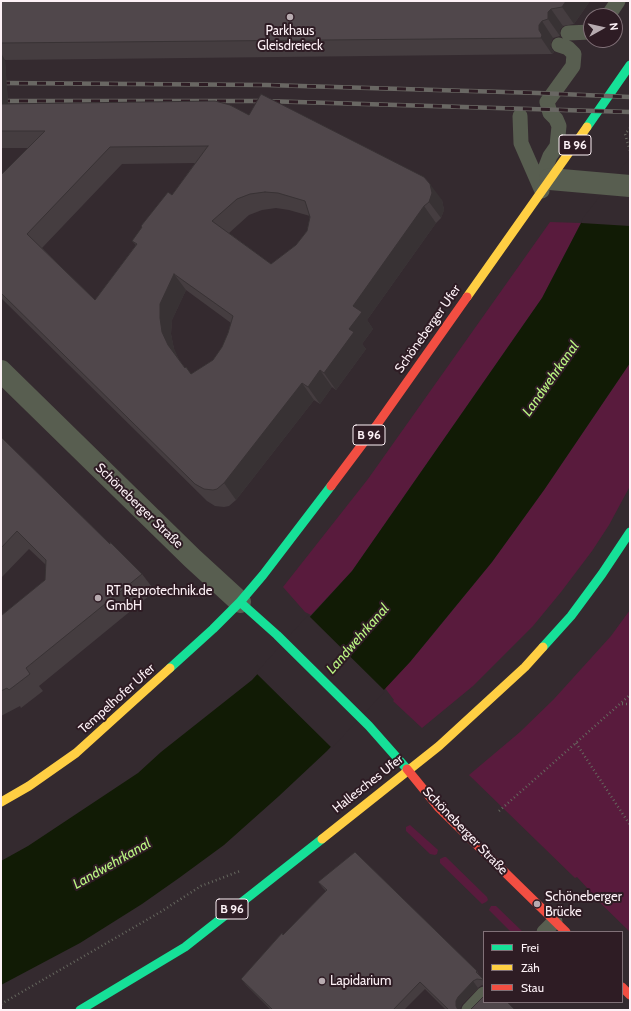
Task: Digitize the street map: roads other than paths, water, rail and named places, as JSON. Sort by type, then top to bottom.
[{"type":"main road","name":"Schöneberger Ufer","points":[[240,602],[263,575],[376,426],[630,65]]},
{"type":"main road","name":"Hallesches Ufer","points":[[80,1010],[185,947],[439,746],[525,667],[571,616],[602,574],[630,532]]},
{"type":"main road","name":"Schöneberger Straße","points":[[240,602],[369,726],[438,807],[565,931]]},
{"type":"main road","name":"Tempelhofer Ufer","points":[[1,802],[29,786],[76,753],[213,629],[240,602]]},
{"type":"street","points":[[546,185],[594,184],[630,186]]},
{"type":"street","name":"Schöneberger Straße","points":[[1,371],[192,558],[240,602]]},
{"type":"lane","points":[[546,185],[545,170],[550,156],[557,146],[559,126],[556,118],[550,113],[547,102],[573,66],[574,54],[568,48],[563,39],[583,34]]},
{"type":"lane","points":[[520,116],[521,143],[546,185]]},
{"type":"lane","points":[[545,931],[555,921]]},
{"type":"lane","points":[[469,1010],[483,995]]},
{"type":"water","name":"Landwehrkanal","points":[[630,159],[630,363],[544,490],[492,562],[410,662],[327,751],[224,845],[142,904],[80,943],[1,985],[1,861],[28,846],[138,773],[161,752],[252,680],[352,571],[542,298],[581,223]]},
{"type":"railway","points":[[1,83],[267,85],[630,97]]},
{"type":"railway","points":[[1,101],[264,101],[630,112]]},
{"type":"place","name":"Parkhaus Gleisdreieck","points":[[290,17]]},
{"type":"place","name":"RT Reprotechnik.de GmbH","points":[[98,598]]},
{"type":"place","name":"Schöneberger Brücke","points":[[537,904]]},
{"type":"place","name":"Lapidarium","points":[[322,981]]}]
